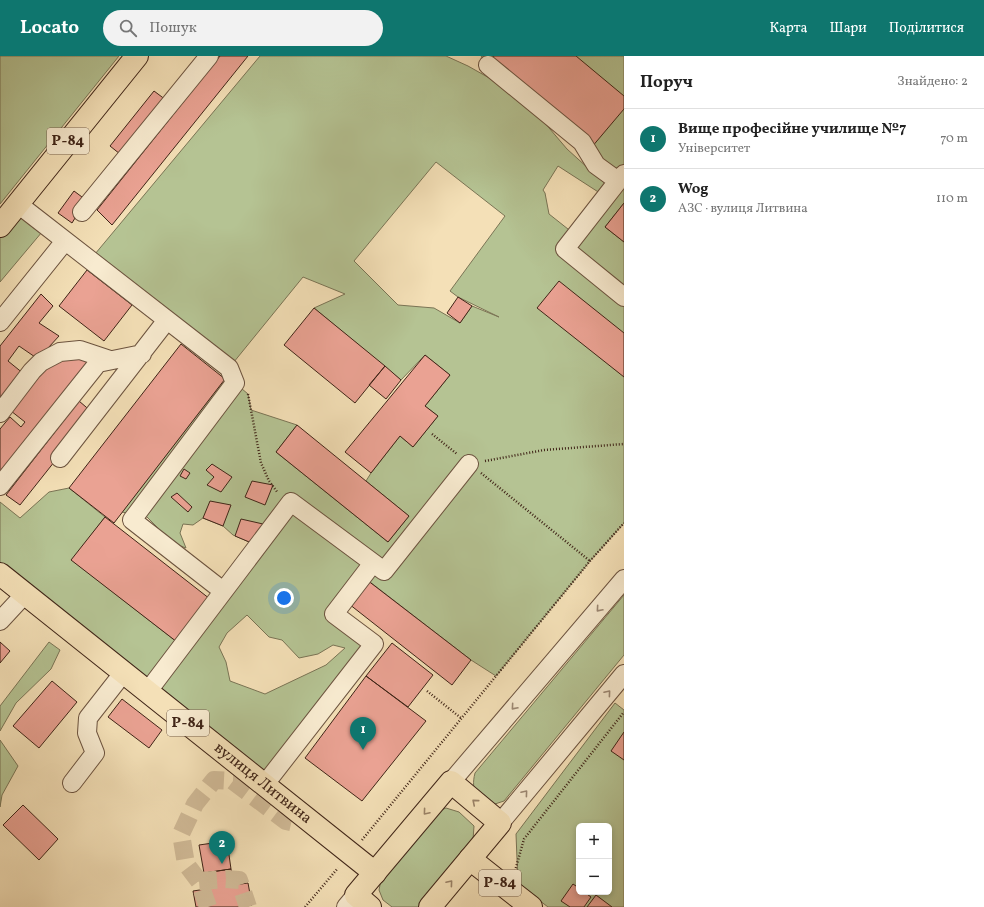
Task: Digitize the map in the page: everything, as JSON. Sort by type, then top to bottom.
[{"type":"main road","name":"Р-84","points":[[0,226],[137,56]]},
{"type":"main road","name":"вулиця Литвина","points":[[0,574],[375,872]]},
{"type":"main road","points":[[358,903],[375,872],[451,782],[500,823]]},
{"type":"main road","name":"Р-84","points":[[430,907],[500,823]]},
{"type":"main road","name":"Р-84","points":[[470,859],[531,907]]},
{"type":"street","points":[[82,212],[209,56]]},
{"type":"street","points":[[488,64],[582,142],[596,165],[621,177],[565,249],[624,297]]},
{"type":"street","points":[[18,204],[229,368],[235,383],[132,520],[223,591]]},
{"type":"street","points":[[0,322],[65,241]]},
{"type":"street","points":[[60,458],[167,320]]},
{"type":"street","points":[[0,413],[32,370],[41,362],[60,352],[80,350],[110,360]]},
{"type":"street","points":[[0,486],[98,363],[142,354]]},
{"type":"street","points":[[148,691],[291,502],[384,571],[469,464]]},
{"type":"street","points":[[265,784],[374,644],[334,614],[373,563]]},
{"type":"street","points":[[451,782],[624,579]]},
{"type":"street","points":[[0,621],[25,594]]},
{"type":"street","points":[[72,783],[95,752],[87,733],[88,718],[124,672]]},
{"type":"street","points":[[500,823],[624,674]]},
{"type":"path","points":[[235,383],[248,394],[261,463],[269,481],[281,496],[281,515]]},
{"type":"path","points":[[432,434],[590,560]]},
{"type":"path","points":[[469,464],[544,450],[624,444]]},
{"type":"path","points":[[305,907],[351,853],[590,560],[624,522]]},
{"type":"path","points":[[427,691],[461,718]]},
{"type":"path","points":[[524,839],[624,712]]},
{"type":"green space","points":[[0,56],[119,56],[0,204]]},
{"type":"green space","points":[[260,56],[446,56],[468,66],[507,88],[538,115],[567,149],[610,188],[618,181],[488,65],[481,56],[624,56],[624,203],[605,227],[624,242],[624,523],[590,561],[496,676],[471,660],[370,582],[373,564],[334,614],[374,644],[265,784],[0,574],[0,502],[20,518],[49,492],[69,488],[105,517],[72,560],[182,646],[254,544],[233,535],[223,526],[203,518],[193,525],[183,524],[180,533],[186,548],[173,543],[147,517],[122,512],[221,384],[235,383],[248,394],[251,410],[297,425],[276,452],[388,542],[409,516],[366,481],[400,436],[413,447],[438,416],[425,406],[450,375],[425,355],[401,380],[314,308],[345,294],[303,277],[229,368],[95,254]],"holes":[[[436,162],[505,216],[450,291],[458,297],[499,317],[472,306],[460,323],[434,308],[398,305],[354,261]],[[558,166],[606,197],[573,233],[549,214],[545,193],[543,190]],[[247,615],[269,637],[282,640],[299,658],[318,654],[333,645],[345,648],[326,665],[265,694],[230,681],[226,662],[219,647],[227,633]]]},
{"type":"green space","points":[[18,204],[42,232],[0,282],[0,226]]},
{"type":"green space","points":[[624,595],[624,655],[504,801],[495,804],[484,799],[475,790],[475,773]]},
{"type":"green space","points":[[49,642],[60,650],[51,669],[16,703],[0,731],[0,706]]},
{"type":"green space","points":[[615,703],[624,710],[624,907],[548,907],[518,884],[516,834]]},
{"type":"green space","points":[[0,740],[18,766],[2,795],[0,807]]},
{"type":"green space","points":[[446,808],[459,812],[474,826],[473,840],[420,906],[392,907],[383,900],[379,890],[381,880],[436,812]]},
{"type":"building","points":[[220,56],[248,56],[112,225],[97,210]]},
{"type":"building","points":[[494,56],[576,56],[624,96],[624,109],[591,148],[488,63]]},
{"type":"building","points":[[154,91],[166,100],[120,154],[110,146]]},
{"type":"building","points":[[74,191],[86,200],[72,223],[58,213]]},
{"type":"building","points":[[624,203],[624,242],[605,227]]},
{"type":"building","points":[[87,270],[132,305],[104,341],[59,306]]},
{"type":"building","points":[[559,281],[624,333],[624,377],[537,308]]},
{"type":"building","points":[[41,294],[53,306],[39,323],[59,336],[38,359],[19,346],[8,361],[24,374],[4,399],[0,396],[0,346]]},
{"type":"building","points":[[458,297],[472,306],[460,323],[447,313]]},
{"type":"building","points":[[314,308],[385,366],[355,403],[284,345]]},
{"type":"building","points":[[181,344],[225,379],[114,523],[69,488]]},
{"type":"building","points":[[69,355],[94,363],[0,484],[0,429],[10,417],[21,427],[25,422],[11,411],[46,368]]},
{"type":"building","points":[[425,355],[450,375],[425,406],[438,416],[413,447],[400,436],[371,473],[345,452]]},
{"type":"building","points":[[385,366],[401,380],[386,399],[369,385]]},
{"type":"building","points":[[79,401],[93,413],[20,505],[6,495]]},
{"type":"building","points":[[297,425],[409,516],[388,542],[276,452]]},
{"type":"building","points":[[212,464],[232,477],[221,492],[207,485],[214,477],[206,470]]},
{"type":"building","points":[[184,469],[190,473],[186,479],[180,476]]},
{"type":"building","points":[[252,481],[273,485],[265,505],[245,497]]},
{"type":"building","points":[[177,493],[192,507],[188,512],[171,497]]},
{"type":"building","points":[[210,501],[231,505],[223,526],[203,518]]},
{"type":"building","points":[[105,517],[210,599],[177,642],[71,560]]},
{"type":"building","points":[[241,519],[263,524],[254,544],[235,536]]},
{"type":"building","points":[[367,580],[471,660],[452,685],[349,604]]},
{"type":"building","points":[[0,642],[10,651],[0,663]]},
{"type":"building","points":[[392,643],[433,675],[408,707],[366,676]]},
{"type":"building","points":[[366,676],[426,721],[362,801],[305,758]]},
{"type":"building","points":[[52,681],[77,702],[39,748],[13,726]]},
{"type":"building","points":[[122,699],[162,730],[149,748],[108,717]]},
{"type":"building","points":[[624,732],[624,760],[611,751]]},
{"type":"building","points":[[23,805],[58,839],[39,860],[3,825]]},
{"type":"building","points":[[227,841],[231,869],[204,873],[199,845]]},
{"type":"building","points":[[231,869],[234,885],[248,883],[252,905],[241,907],[196,907],[193,891],[206,889],[204,873]]},
{"type":"building","points":[[573,884],[576,886],[576,895],[588,895],[591,897],[584,907],[570,907],[561,901]]},
{"type":"building","points":[[596,895],[612,907],[587,907]]},
{"type":"tunnel","points":[[208,907],[199,881],[186,864],[181,834],[195,804],[214,780],[233,781],[286,821],[299,824],[307,818]]},
{"type":"tunnel","points":[[199,881],[226,879],[239,880],[248,907]]},
{"type":"place","name":"Вище професійне училище №7","points":[[363,750]]},
{"type":"place","name":"Wog","points":[[222,864]]}]
